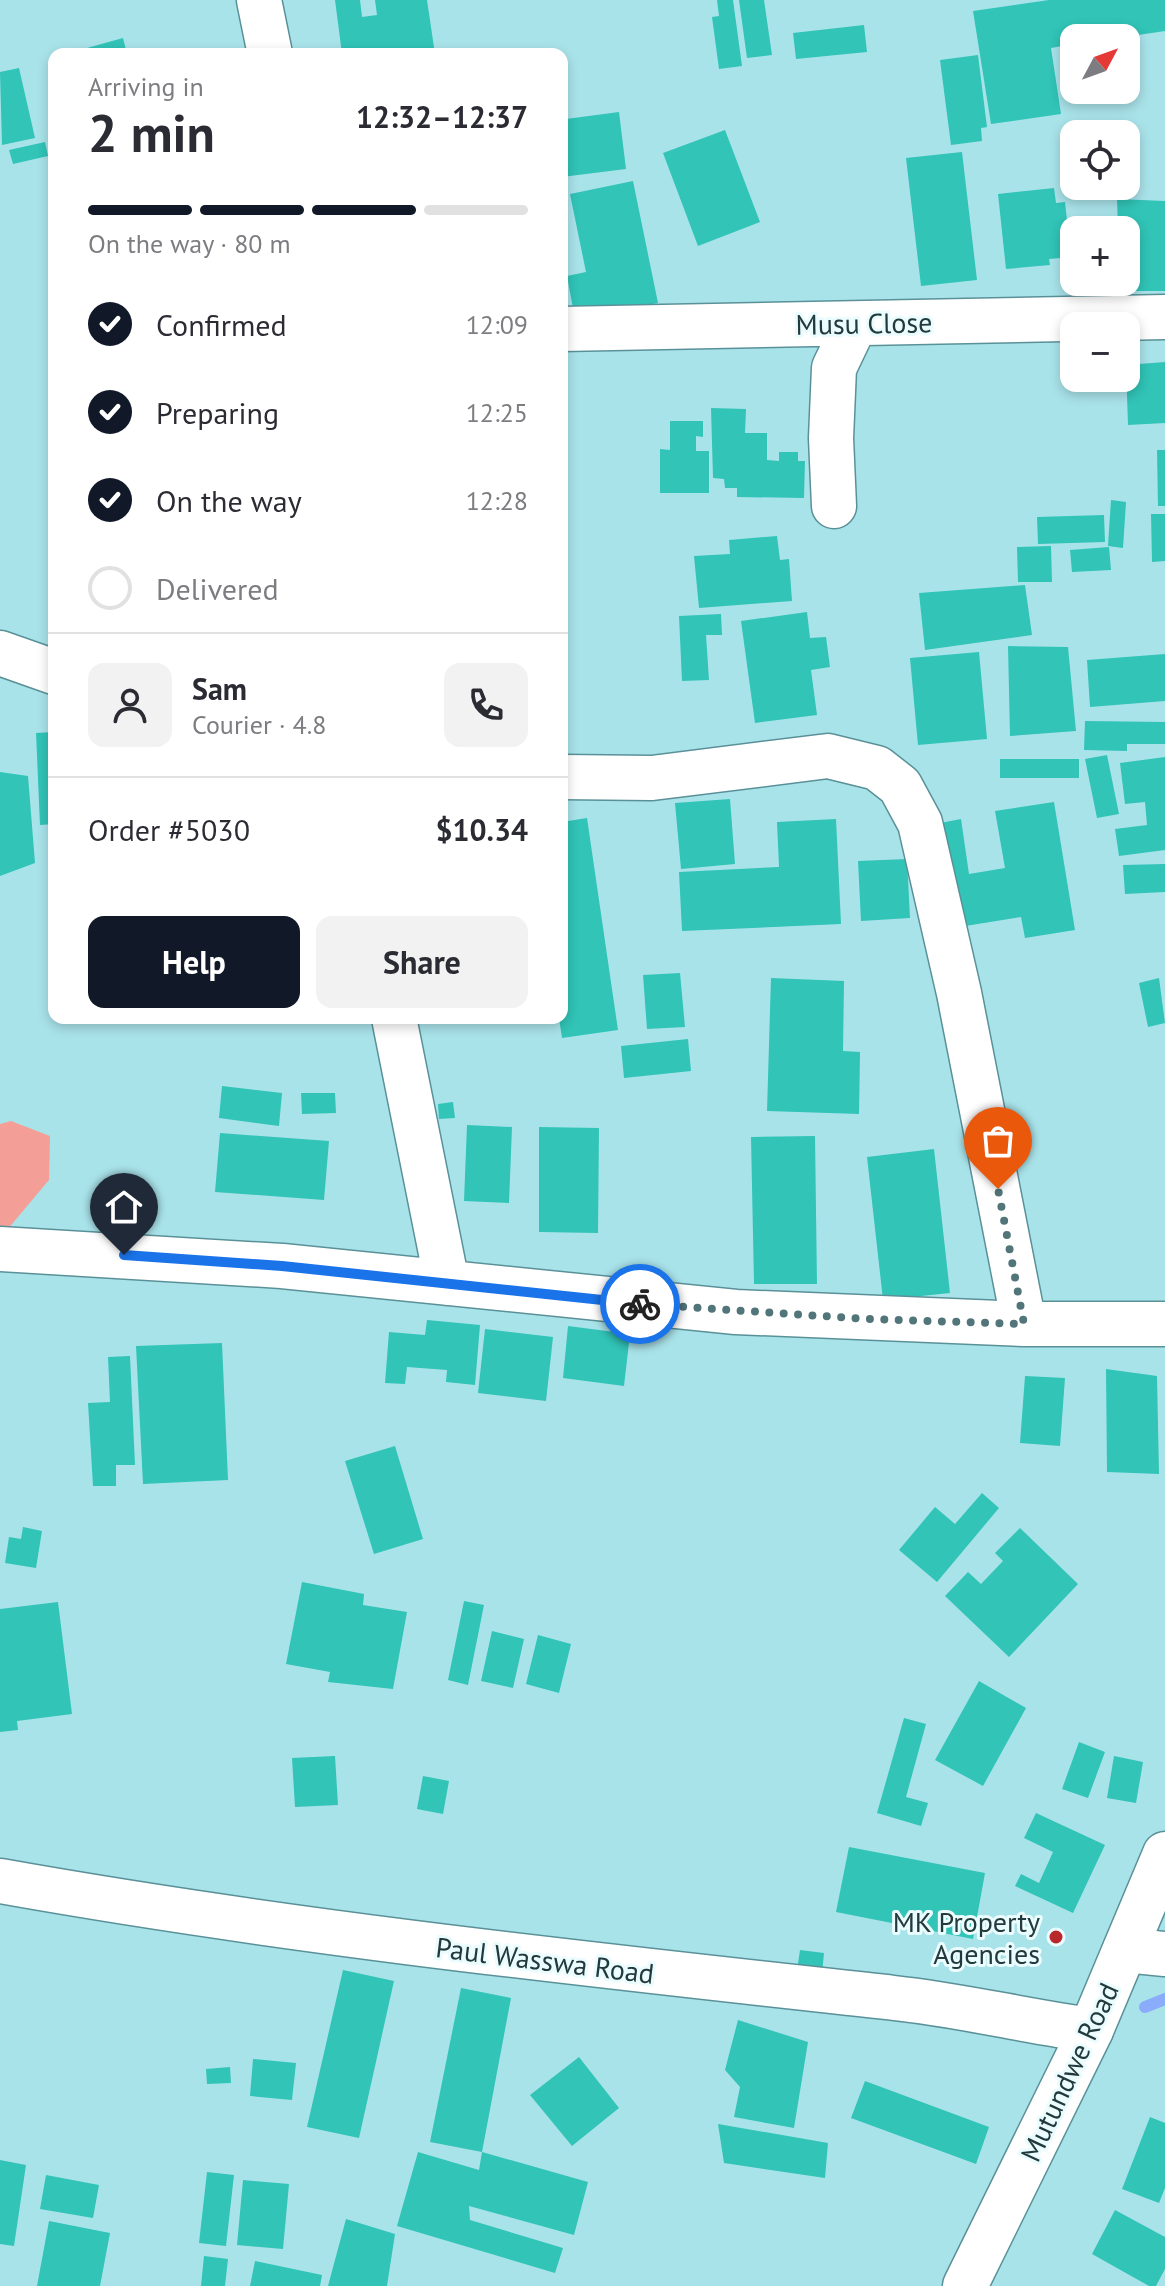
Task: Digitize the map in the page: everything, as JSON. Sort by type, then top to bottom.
[{"type":"street","points":[[259,0],[269,48]]},
{"type":"street","name":"Musu Close","points":[[568,329],[1165,317]]},
{"type":"street","points":[[834,506],[831,438],[834,368],[855,324]]},
{"type":"street","points":[[0,653],[48,670]]},
{"type":"street","points":[[568,777],[652,778],[828,756],[877,768],[900,786],[920,823],[959,993],[1024,1324]]},
{"type":"street","points":[[395,1024],[447,1283]]},
{"type":"street","points":[[0,1249],[282,1266],[736,1312],[1024,1324],[1165,1324]]},
{"type":"street","name":"Mutundwe Road","points":[[965,2286],[1091,2030],[1145,1952],[1165,1854]]},
{"type":"street","name":"Paul Wasswa Road","points":[[0,1881],[163,1910],[355,1938],[897,1998],[1091,2030]]},
{"type":"shaded area","points":[[11,1121],[50,1136],[49,1180],[7,1230],[0,1231],[0,1124]]},
{"type":"building","points":[[335,0],[360,0],[362,17],[377,15],[375,0],[427,0],[434,48],[341,48]]},
{"type":"building","points":[[717,0],[733,0],[742,66],[719,69],[712,17],[719,16]]},
{"type":"building","points":[[739,0],[764,0],[772,55],[747,58]]},
{"type":"building","points":[[1049,0],[1165,0],[1165,31],[1140,35],[1140,24],[1060,24],[1060,46],[1051,48],[1061,114],[991,124],[973,11]]},
{"type":"building","points":[[864,25],[867,52],[796,59],[793,33]]},
{"type":"building","points":[[123,38],[126,48],[87,48]]},
{"type":"building","points":[[978,55],[987,127],[981,128],[982,141],[951,145],[940,60]]},
{"type":"building","points":[[19,68],[35,138],[2,145],[0,72]]},
{"type":"building","points":[[619,112],[626,169],[568,176],[568,119]]},
{"type":"building","points":[[725,130],[760,222],[698,246],[663,153]]},
{"type":"building","points":[[45,142],[48,156],[13,164],[9,150]]},
{"type":"building","points":[[962,152],[977,280],[921,286],[906,158]]},
{"type":"building","points":[[633,181],[658,303],[575,319],[568,276],[586,272],[570,194]]},
{"type":"building","points":[[1054,188],[1056,203],[1065,202],[1067,216],[1060,216],[1060,258],[1049,259],[1050,265],[1006,269],[998,194]]},
{"type":"building","points":[[1117,200],[1165,201],[1165,291],[1140,291],[1140,216],[1118,216]]},
{"type":"building","points":[[1165,362],[1165,423],[1128,425],[1127,392],[1140,392],[1140,364]]},
{"type":"building","points":[[711,408],[746,409],[745,433],[767,433],[767,460],[779,461],[779,452],[798,452],[798,461],[805,461],[804,498],[737,497],[737,488],[725,488],[724,479],[713,478]]},
{"type":"building","points":[[670,421],[703,421],[703,437],[696,436],[696,451],[709,451],[709,493],[660,493],[660,449],[670,450]]},
{"type":"building","points":[[1157,450],[1165,450],[1165,506],[1158,506]]},
{"type":"building","points":[[1111,500],[1126,502],[1123,548],[1108,546]]},
{"type":"building","points":[[1151,514],[1165,514],[1165,561],[1152,562]]},
{"type":"building","points":[[1104,515],[1105,542],[1038,544],[1037,517]]},
{"type":"building","points":[[777,536],[780,560],[789,559],[792,601],[699,608],[694,556],[730,554],[729,540]]},
{"type":"building","points":[[1051,546],[1052,582],[1018,582],[1017,547]]},
{"type":"building","points":[[1109,547],[1111,570],[1072,572],[1070,550]]},
{"type":"building","points":[[1025,585],[1032,635],[925,650],[919,593]]},
{"type":"building","points":[[807,612],[810,638],[826,637],[830,667],[811,670],[817,715],[755,723],[741,621]]},
{"type":"building","points":[[721,614],[722,635],[706,635],[709,680],[682,681],[679,616]]},
{"type":"building","points":[[1008,646],[1068,647],[1076,731],[1010,736]]},
{"type":"building","points":[[979,652],[987,739],[918,745],[910,658]]},
{"type":"building","points":[[1165,654],[1165,701],[1090,707],[1087,660]]},
{"type":"building","points":[[1085,721],[1165,722],[1165,744],[1127,744],[1127,751],[1084,750]]},
{"type":"building","points":[[48,732],[48,824],[40,825],[36,733]]},
{"type":"building","points":[[1107,755],[1119,814],[1097,818],[1085,759]]},
{"type":"building","points":[[1165,757],[1165,850],[1119,856],[1115,829],[1147,825],[1145,802],[1125,804],[1120,763]]},
{"type":"building","points":[[1000,759],[1079,759],[1079,778],[1000,778]]},
{"type":"building","points":[[0,772],[28,776],[35,863],[0,876]]},
{"type":"building","points":[[730,799],[735,864],[681,869],[675,803]]},
{"type":"building","points":[[1054,802],[1075,930],[1025,938],[1021,917],[953,928],[935,824],[961,819],[969,874],[1005,868],[995,811]]},
{"type":"building","points":[[587,818],[618,1030],[562,1038],[560,1024],[568,1024],[568,821]]},
{"type":"building","points":[[836,819],[841,924],[682,931],[679,872],[779,867],[777,822]]},
{"type":"building","points":[[907,859],[910,918],[861,921],[858,861]]},
{"type":"building","points":[[1165,864],[1165,892],[1125,894],[1123,865]]},
{"type":"building","points":[[680,973],[685,1027],[647,1029],[643,975]]},
{"type":"building","points":[[771,978],[844,981],[843,1051],[860,1052],[859,1114],[767,1111]]},
{"type":"building","points":[[1159,978],[1165,1023],[1148,1027],[1139,983]]},
{"type":"building","points":[[688,1039],[691,1071],[624,1078],[621,1046]]},
{"type":"building","points":[[222,1086],[282,1093],[279,1126],[219,1118]]},
{"type":"building","points":[[301,1093],[335,1093],[336,1113],[302,1114]]},
{"type":"building","points":[[453,1102],[455,1118],[439,1119],[438,1104]]},
{"type":"building","points":[[467,1125],[512,1127],[509,1203],[464,1201]]},
{"type":"building","points":[[539,1127],[599,1128],[598,1233],[539,1232]]},
{"type":"building","points":[[220,1133],[329,1141],[324,1200],[215,1192]]},
{"type":"building","points":[[815,1136],[817,1284],[754,1284],[751,1137]]},
{"type":"building","points":[[934,1149],[950,1293],[883,1300],[867,1157]]},
{"type":"building","points":[[427,1320],[480,1325],[475,1385],[446,1382],[447,1370],[407,1367],[405,1384],[385,1383],[389,1332],[425,1335]]},
{"type":"building","points":[[568,1326],[630,1334],[624,1386],[563,1378]]},
{"type":"building","points":[[485,1329],[553,1337],[546,1401],[478,1393]]},
{"type":"building","points":[[222,1343],[228,1480],[143,1484],[136,1346]]},
{"type":"building","points":[[130,1356],[135,1465],[116,1465],[116,1486],[93,1486],[88,1403],[110,1402],[108,1357]]},
{"type":"building","points":[[1106,1369],[1157,1376],[1159,1474],[1107,1472]]},
{"type":"building","points":[[1025,1376],[1065,1378],[1060,1446],[1020,1443]]},
{"type":"building","points":[[395,1446],[423,1539],[374,1554],[345,1461]]},
{"type":"building","points":[[982,1493],[999,1508],[937,1582],[899,1550],[935,1507],[955,1524]]},
{"type":"building","points":[[23,1527],[42,1531],[36,1568],[5,1563],[9,1537],[21,1539]]},
{"type":"building","points":[[1020,1528],[1078,1584],[1009,1657],[945,1596],[968,1572],[981,1584],[1003,1561],[995,1553]]},
{"type":"building","points":[[302,1582],[364,1594],[363,1605],[407,1612],[393,1689],[328,1682],[330,1672],[286,1664]]},
{"type":"building","points":[[464,1601],[484,1605],[468,1685],[448,1680]]},
{"type":"building","points":[[58,1602],[72,1714],[17,1721],[18,1730],[0,1732],[0,1609]]},
{"type":"building","points":[[492,1631],[524,1639],[513,1688],[481,1681]]},
{"type":"building","points":[[538,1635],[571,1644],[559,1693],[526,1684]]},
{"type":"building","points":[[979,1681],[1026,1708],[983,1786],[935,1760]]},
{"type":"building","points":[[904,1718],[926,1724],[906,1797],[928,1803],[921,1826],[877,1813]]},
{"type":"building","points":[[1079,1742],[1105,1752],[1088,1798],[1062,1789]]},
{"type":"building","points":[[335,1756],[338,1805],[295,1807],[292,1758]]},
{"type":"building","points":[[1114,1756],[1143,1762],[1136,1803],[1107,1798]]},
{"type":"building","points":[[423,1776],[449,1781],[443,1814],[417,1809]]},
{"type":"building","points":[[1036,1813],[1105,1845],[1073,1913],[1015,1886],[1021,1874],[1039,1883],[1053,1852],[1024,1838]]},
{"type":"building","points":[[849,1847],[985,1873],[973,1939],[836,1912]]},
{"type":"building","points":[[800,1950],[824,1953],[822,1974],[797,1970]]},
{"type":"building","points":[[343,1970],[394,1981],[359,2138],[307,2127]]},
{"type":"building","points":[[461,1988],[511,1998],[482,2152],[430,2142]]},
{"type":"building","points":[[738,2020],[808,2042],[794,2128],[734,2117],[740,2087],[725,2070]]},
{"type":"building","points":[[579,2057],[619,2108],[572,2146],[530,2095]]},
{"type":"building","points":[[253,2059],[296,2063],[292,2100],[250,2096]]},
{"type":"building","points":[[230,2067],[231,2083],[207,2084],[206,2069]]},
{"type":"building","points":[[865,2081],[989,2127],[976,2164],[851,2118]]},
{"type":"building","points":[[1150,2117],[1165,2123],[1165,2188],[1159,2203],[1122,2189]]},
{"type":"building","points":[[718,2124],[828,2143],[825,2178],[724,2163]]},
{"type":"building","points":[[418,2152],[479,2170],[482,2152],[588,2182],[574,2235],[469,2206],[470,2220],[563,2248],[555,2273],[397,2226]]},
{"type":"building","points":[[0,2160],[26,2165],[14,2246],[0,2244]]},
{"type":"building","points":[[207,2172],[234,2175],[226,2246],[199,2243]]},
{"type":"building","points":[[46,2175],[99,2185],[93,2218],[40,2209]]},
{"type":"building","points":[[243,2180],[289,2184],[283,2249],[237,2245]]},
{"type":"building","points":[[1115,2210],[1165,2237],[1165,2269],[1156,2286],[1149,2286],[1092,2254]]},
{"type":"building","points":[[346,2219],[395,2234],[387,2286],[328,2286]]},
{"type":"building","points":[[49,2221],[110,2233],[100,2286],[37,2286]]},
{"type":"building","points":[[204,2256],[228,2259],[225,2286],[201,2286]]},
{"type":"building","points":[[255,2261],[322,2275],[320,2286],[250,2286]]},
{"type":"waterway","points":[[1145,2007],[1165,1999]]},
{"type":"way so far","points":[[640,1304],[867,1319],[1024,1324],[998,1189]]},
{"type":"place","name":"MK Property Agencies","points":[[1056,1937]]},
{"type":"route","points":[[124,1255],[282,1266],[640,1304]]}]
